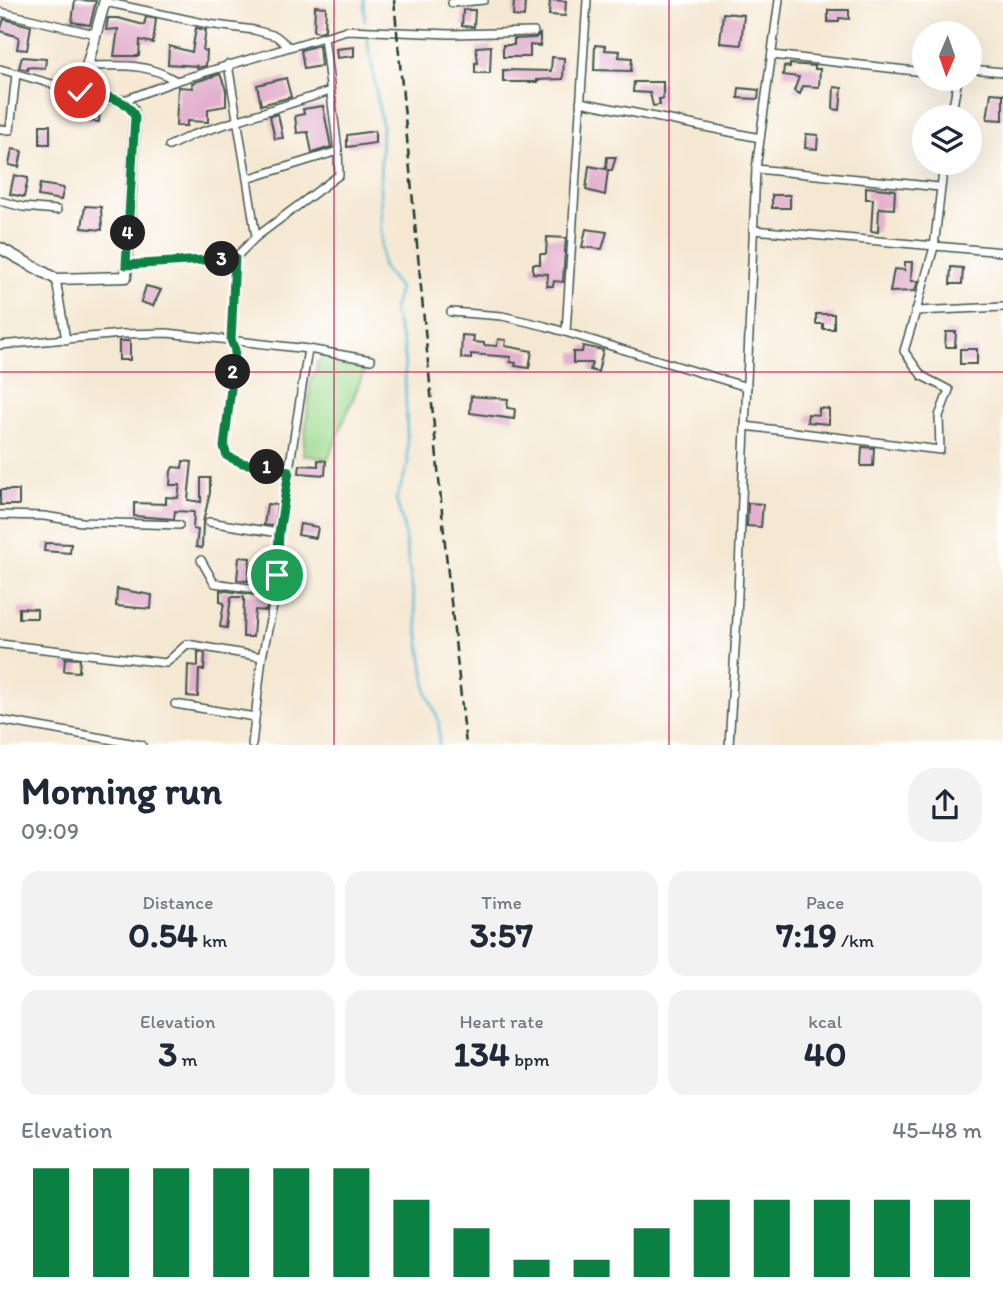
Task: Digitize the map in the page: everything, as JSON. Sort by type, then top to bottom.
[{"type":"street","points":[[452,3],[484,0]]},
{"type":"street","points":[[566,332],[587,0]]},
{"type":"street","points":[[730,745],[756,169],[779,0]]},
{"type":"street","points":[[80,92],[105,1],[208,24],[254,30],[276,36],[288,46]]},
{"type":"street","points":[[0,12],[95,34]]},
{"type":"street","points":[[122,101],[228,64],[347,30],[450,34],[534,33]]},
{"type":"street","points":[[126,265],[235,258],[256,237],[339,175],[324,37]]},
{"type":"street","points":[[772,55],[912,71]]},
{"type":"street","points":[[228,64],[256,237]]},
{"type":"street","points":[[88,66],[148,67],[163,72],[176,81]]},
{"type":"street","points":[[0,69],[122,101],[132,108],[135,117],[126,277],[57,279],[0,248]]},
{"type":"street","points":[[982,70],[1003,72]]},
{"type":"street","points":[[0,130],[10,130],[16,74]]},
{"type":"street","points":[[169,146],[192,135],[330,91]]},
{"type":"street","points":[[580,102],[760,138]]},
{"type":"street","points":[[247,179],[338,152]]},
{"type":"street","points":[[756,169],[940,187]]},
{"type":"street","points":[[745,426],[940,450],[939,416],[949,390],[922,376],[904,351],[934,247],[942,175]]},
{"type":"street","points":[[0,201],[23,207],[57,210]]},
{"type":"street","points":[[753,230],[1003,251]]},
{"type":"street","points":[[235,258],[231,340],[235,350],[224,447],[227,456],[242,463],[289,471]]},
{"type":"street","points":[[57,279],[66,340]]},
{"type":"street","points":[[916,311],[1003,307]]},
{"type":"street","points":[[451,312],[502,316],[566,332],[747,387]]},
{"type":"street","points":[[0,345],[167,333],[308,349],[371,360]]},
{"type":"street","points":[[252,745],[262,657],[276,592],[279,533],[308,349]]},
{"type":"street","points":[[0,515],[44,516],[82,522],[179,525]]},
{"type":"street","points":[[209,522],[279,533]]},
{"type":"street","points":[[201,559],[214,583],[276,592]]},
{"type":"street","points":[[0,643],[166,663],[187,644],[262,657]]},
{"type":"street","points":[[175,704],[255,717]]},
{"type":"street","points":[[0,720],[142,745]]},
{"type":"green space","points":[[326,355],[367,365],[328,459],[303,455],[311,379],[316,373],[317,363]]},
{"type":"building","points":[[75,0],[96,1],[90,25],[72,22]]},
{"type":"building","points":[[550,0],[566,1],[565,16],[549,15]]},
{"type":"building","points":[[514,1],[525,2],[524,17],[513,16]]},
{"type":"building","points":[[315,6],[326,7],[325,30],[320,32],[314,31]]},
{"type":"building","points":[[463,10],[475,10],[474,27],[462,26]]},
{"type":"building","points":[[828,10],[849,10],[849,19],[839,18],[839,22],[828,22]]},
{"type":"building","points":[[723,13],[744,15],[741,45],[720,43]]},
{"type":"building","points":[[146,17],[156,19],[153,43],[140,40],[139,56],[114,56],[118,29],[106,30],[108,18],[144,25]]},
{"type":"building","points":[[4,19],[31,26],[27,50],[17,49],[19,37],[0,31]]},
{"type":"building","points":[[196,28],[206,30],[203,50],[207,51],[206,66],[197,68],[168,64],[169,46],[192,52]]},
{"type":"building","points":[[540,34],[540,46],[530,45],[530,57],[503,57],[503,45],[514,45],[514,39],[535,38]]},
{"type":"building","points":[[319,45],[321,66],[304,69],[301,50]]},
{"type":"building","points":[[595,45],[605,46],[605,50],[620,51],[619,57],[632,58],[631,71],[594,70]]},
{"type":"building","points":[[491,46],[490,73],[475,73],[475,63],[478,63],[476,47]]},
{"type":"building","points":[[354,47],[354,56],[337,58],[336,49]]},
{"type":"building","points":[[22,57],[46,59],[45,68],[19,68]]},
{"type":"building","points":[[552,57],[564,58],[563,79],[503,82],[503,70],[551,71]]},
{"type":"building","points":[[790,64],[815,66],[815,69],[820,69],[819,87],[803,86],[800,94],[794,91],[799,77],[783,75],[784,66],[790,67]]},
{"type":"building","points":[[220,74],[226,90],[226,106],[208,109],[208,122],[187,121],[187,126],[176,126],[178,87],[193,88],[192,83]]},
{"type":"building","points":[[286,78],[291,97],[261,105],[257,85]]},
{"type":"building","points":[[634,82],[663,82],[663,99],[659,99],[660,105],[653,106],[650,93],[633,92]]},
{"type":"building","points":[[834,87],[842,88],[840,110],[833,109]]},
{"type":"building","points":[[739,88],[759,90],[758,99],[738,98]]},
{"type":"building","points":[[991,93],[1003,94],[1003,120],[987,119]]},
{"type":"building","points":[[89,106],[100,107],[99,122],[87,121]]},
{"type":"building","points":[[323,106],[331,147],[312,153],[308,132],[297,133],[295,116],[304,114],[303,109]]},
{"type":"building","points":[[278,114],[283,138],[275,139],[270,116]]},
{"type":"building","points":[[40,125],[50,125],[50,144],[40,144]]},
{"type":"building","points":[[375,131],[375,143],[347,147],[347,135]]},
{"type":"building","points":[[806,134],[818,135],[817,149],[805,148]]},
{"type":"building","points":[[12,149],[22,151],[19,167],[9,165]]},
{"type":"building","points":[[607,157],[616,157],[612,170],[608,170],[605,195],[586,190],[589,166],[606,169]]},
{"type":"building","points":[[14,175],[28,178],[24,197],[10,194]]},
{"type":"building","points":[[40,184],[64,188],[61,200],[38,196]]},
{"type":"building","points":[[866,187],[895,190],[894,209],[879,208],[878,232],[871,231],[873,199],[866,199]]},
{"type":"building","points":[[772,195],[790,195],[790,208],[772,208]]},
{"type":"building","points":[[85,206],[101,207],[102,230],[82,228]]},
{"type":"building","points":[[586,229],[607,232],[602,249],[582,247]]},
{"type":"building","points":[[547,237],[566,238],[563,282],[554,281],[553,286],[547,286],[548,274],[533,273],[533,264],[540,264],[540,254],[546,254]]},
{"type":"building","points":[[905,262],[912,262],[911,281],[918,281],[915,291],[890,292],[894,269],[905,270]]},
{"type":"building","points":[[951,267],[963,268],[962,284],[950,284]]},
{"type":"building","points":[[146,286],[161,290],[153,306],[141,302]]},
{"type":"building","points":[[816,314],[834,314],[834,329],[823,329],[823,324],[816,324]]},
{"type":"building","points":[[946,332],[956,332],[955,347],[945,347]]},
{"type":"building","points":[[462,335],[474,336],[473,342],[484,345],[497,346],[498,339],[506,340],[505,346],[532,351],[529,368],[515,366],[516,363],[510,362],[511,357],[471,354],[471,359],[461,358]]},
{"type":"building","points":[[119,341],[130,341],[130,360],[119,360]]},
{"type":"building","points":[[583,346],[603,350],[598,372],[590,370],[592,363],[573,363],[573,352],[582,352]]},
{"type":"building","points":[[960,349],[977,349],[977,364],[960,364]]},
{"type":"building","points":[[471,396],[508,399],[507,408],[515,409],[514,419],[470,413]]},
{"type":"building","points":[[819,408],[829,409],[829,424],[807,422],[808,414],[819,415]]},
{"type":"building","points":[[862,447],[874,448],[873,466],[861,466]]},
{"type":"building","points":[[318,460],[326,461],[325,475],[299,473],[300,465],[318,466]]},
{"type":"building","points":[[183,461],[192,462],[188,500],[201,502],[201,478],[210,478],[202,548],[196,547],[198,530],[193,529],[194,512],[175,511],[174,519],[134,516],[134,503],[166,504],[166,497],[178,498],[180,485],[170,485],[171,471],[173,467],[182,468]]},
{"type":"building","points":[[0,490],[19,490],[19,505],[0,505]]},
{"type":"building","points":[[748,503],[763,504],[761,527],[747,526]]},
{"type":"building","points":[[267,504],[277,505],[274,526],[264,525]]},
{"type":"building","points":[[300,524],[318,527],[316,538],[298,535]]},
{"type":"building","points":[[45,543],[71,544],[70,553],[44,551]]},
{"type":"building","points":[[239,557],[250,558],[248,581],[237,580]]},
{"type":"building","points":[[117,589],[152,595],[151,609],[116,606]]},
{"type":"building","points":[[220,590],[269,597],[266,611],[255,610],[253,637],[243,637],[244,597],[231,597],[227,628],[220,627],[224,603],[220,602]]},
{"type":"building","points":[[19,608],[37,609],[37,618],[19,618]]},
{"type":"building","points":[[198,652],[205,653],[204,670],[199,670],[198,697],[187,696],[188,665],[198,666]]},
{"type":"building","points":[[65,658],[80,659],[79,672],[64,671]]},
{"type":"waterway","points":[[364,0],[365,22]]},
{"type":"waterway","points":[[367,38],[382,125],[382,266],[399,288],[393,311],[404,347],[408,465],[396,500],[403,523],[427,693],[439,721],[439,745]]},
{"type":"railway","points":[[394,0],[466,745]]},
{"type":"route","points":[[80,92],[122,101],[132,108],[135,117],[126,265],[235,258],[231,340],[235,350],[224,447],[227,456],[242,463],[289,471],[279,533],[277,575]]}]
